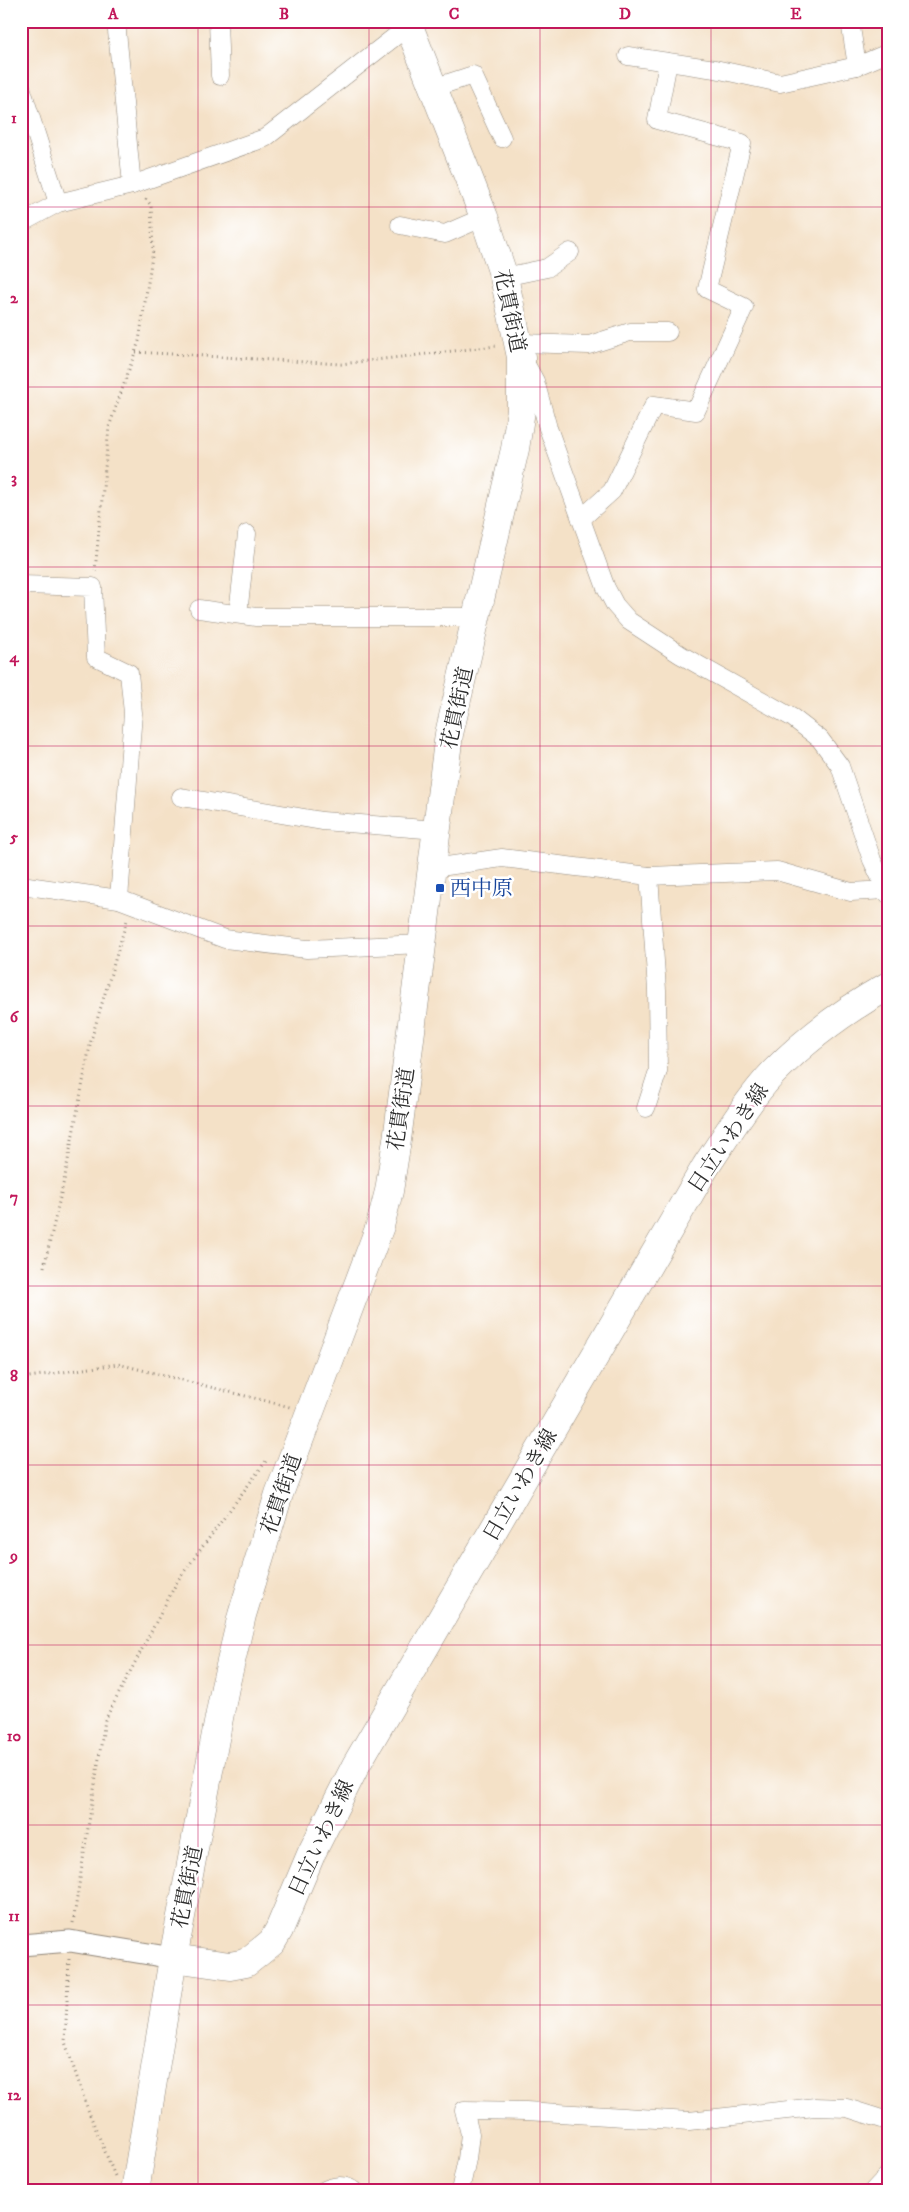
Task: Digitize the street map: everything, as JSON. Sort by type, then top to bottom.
[{"type":"main road","name":"花貫街道","points":[[125,2187],[173,1958],[225,1687],[242,1614],[279,1494],[363,1275],[380,1226],[389,1191],[398,1140],[449,734],[515,449],[521,410],[520,350],[504,276],[484,217],[433,88],[411,23]]},
{"type":"main road","name":"日立いわき線","points":[[173,1958],[230,1966],[246,1963],[272,1942],[279,1930],[312,1852],[356,1765],[706,1166],[731,1127],[778,1069],[830,1022],[888,986]]},
{"type":"street","points":[[116,21],[132,185]]},
{"type":"street","points":[[218,21],[220,76]]},
{"type":"street","points":[[850,21],[856,66]]},
{"type":"street","points":[[21,223],[58,203],[132,185],[266,138],[411,23]]},
{"type":"street","points":[[628,56],[780,83],[856,66],[888,53]]},
{"type":"street","points":[[581,519],[612,491],[654,405],[696,412],[744,307],[707,289],[742,143],[658,120],[668,62]]},
{"type":"street","points":[[433,88],[473,75],[502,138]]},
{"type":"street","points":[[21,87],[58,203]]},
{"type":"street","points":[[400,225],[445,234],[484,217]]},
{"type":"street","points":[[504,276],[547,268],[570,252]]},
{"type":"street","points":[[433,868],[502,858],[649,876],[777,871],[851,892],[887,892],[872,860],[840,766],[820,739],[793,718],[681,655],[629,621],[614,605],[606,588],[548,428],[535,381],[520,350],[589,345],[630,332],[668,332]]},
{"type":"street","points":[[238,614],[247,534]]},
{"type":"street","points":[[21,585],[93,587],[96,657],[130,673],[133,713],[125,902]]},
{"type":"street","points":[[199,609],[256,617],[476,616]]},
{"type":"street","points":[[181,797],[322,821],[437,830]]},
{"type":"street","points":[[646,1108],[658,1071],[657,990],[649,876]]},
{"type":"street","points":[[21,885],[125,902],[225,939],[307,949],[423,944]]},
{"type":"street","points":[[21,1945],[70,1941],[173,1958]]},
{"type":"street","points":[[460,2191],[470,2134],[464,2110],[526,2111],[689,2121],[815,2106],[847,2108],[888,2121]]},
{"type":"street","points":[[873,2191],[888,2176]]},
{"type":"street","points":[[323,2191],[337,2185],[349,2187],[354,2191]]},
{"type":"path","points":[[93,587],[109,427],[139,341],[153,250],[151,205],[132,185]]},
{"type":"path","points":[[136,352],[341,364],[520,350]]},
{"type":"path","points":[[44,1267],[65,1176],[91,1040],[125,902]]},
{"type":"path","points":[[21,1364],[29,1377],[118,1364],[310,1412]]},
{"type":"path","points":[[125,2187],[116,2176],[88,2110],[65,2042],[70,1941],[106,1720],[178,1580],[268,1458]]},
{"type":"place","name":"西中原","points":[[440,888]]}]
